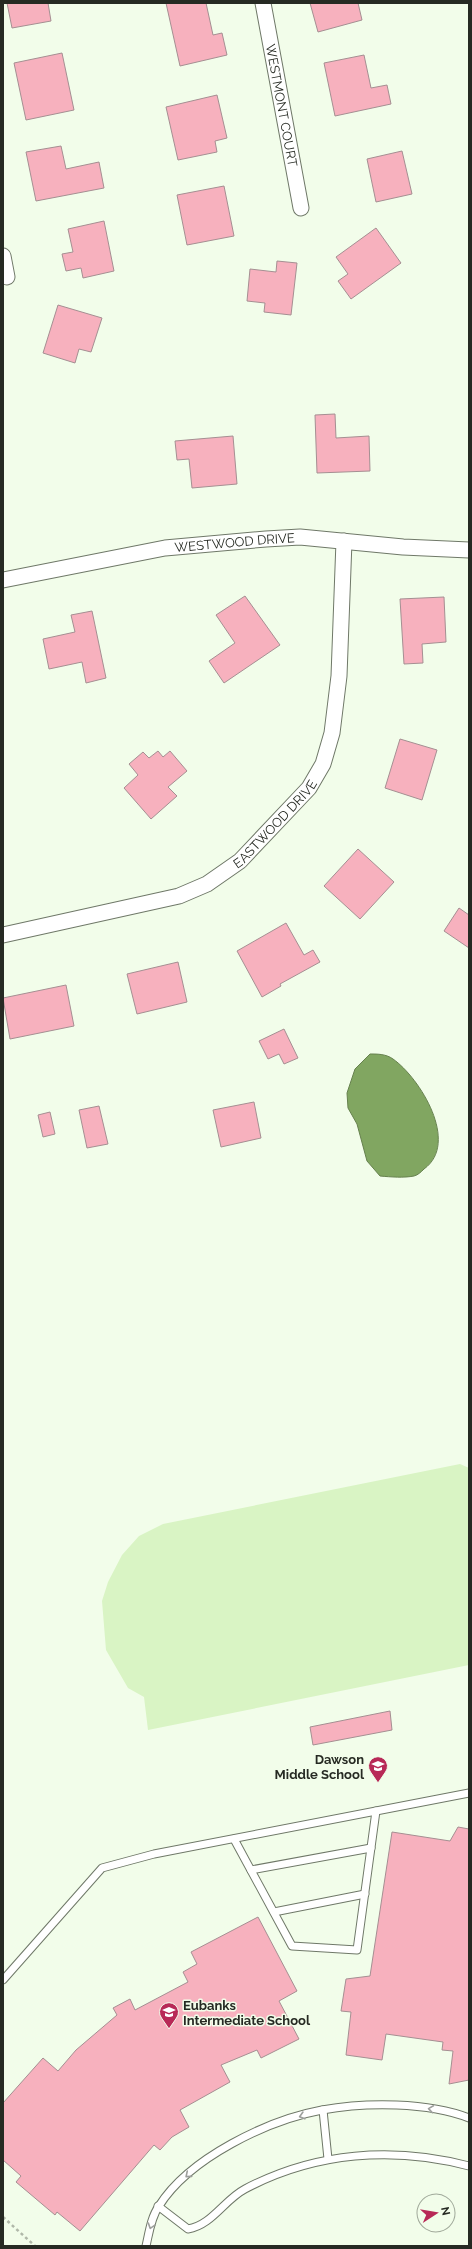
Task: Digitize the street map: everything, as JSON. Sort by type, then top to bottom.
[{"type":"street","name":"WESTMONT COURT","points":[[263,3],[301,208]]},
{"type":"street","points":[[3,256],[7,277]]},
{"type":"street","name":"WESTWOOD DRIVE","points":[[3,580],[165,548],[266,539],[300,538],[403,547],[469,550]]},
{"type":"street","name":"EASTWOOD DRIVE","points":[[3,935],[179,896],[207,884],[240,861],[309,788],[323,764],[332,733],[339,676],[344,541]]},
{"type":"lane","points":[[3,1980],[102,1868],[154,1854],[469,1793]]},
{"type":"lane","points":[[234,1839],[292,1946],[357,1950],[376,1811]]},
{"type":"lane","points":[[251,1870],[371,1848]]},
{"type":"lane","points":[[274,1912],[365,1894]]},
{"type":"lane","points":[[146,2246],[158,2206],[178,2182],[199,2165],[227,2147],[271,2126],[323,2110],[370,2105],[410,2106],[446,2111],[469,2118]]},
{"type":"lane","points":[[323,2110],[328,2159]]},
{"type":"lane","points":[[158,2206],[188,2229],[199,2227],[243,2190],[279,2173],[310,2162],[342,2156],[400,2154],[442,2159],[469,2166]]},
{"type":"path","points":[[3,2217],[34,2246]]},
{"type":"shaded area","points":[[370,1054],[388,1056],[404,1068],[424,1095],[432,1111],[437,1128],[438,1144],[434,1158],[415,1176],[380,1176],[367,1161],[357,1124],[348,1108],[347,1093],[355,1069]]},
{"type":"shaded area","points":[[460,1464],[469,1468],[469,1665],[148,1730],[144,1697],[128,1688],[106,1650],[102,1601],[108,1582],[122,1555],[139,1536],[163,1524]]},
{"type":"building","points":[[7,3],[48,3],[51,21],[12,28]]},
{"type":"building","points":[[166,3],[206,3],[213,35],[222,33],[227,55],[180,66]]},
{"type":"building","points":[[310,3],[358,3],[362,20],[318,32]]},
{"type":"building","points":[[62,53],[74,110],[26,120],[14,63]]},
{"type":"building","points":[[364,55],[371,88],[387,85],[391,104],[335,116],[324,63]]},
{"type":"building","points":[[217,95],[227,138],[215,141],[217,152],[178,160],[166,107]]},
{"type":"building","points":[[61,146],[66,169],[99,162],[104,188],[36,201],[26,152]]},
{"type":"building","points":[[402,151],[412,194],[376,202],[367,159]]},
{"type":"building","points":[[224,186],[234,236],[187,245],[177,195]]},
{"type":"building","points":[[104,221],[114,271],[83,278],[81,268],[66,271],[62,254],[73,252],[68,229]]},
{"type":"building","points":[[376,228],[401,263],[351,299],[338,281],[348,274],[336,257]]},
{"type":"building","points":[[277,261],[297,263],[291,315],[264,312],[265,303],[247,301],[250,269],[276,272]]},
{"type":"building","points":[[58,305],[102,318],[91,352],[79,349],[75,363],[43,353]]},
{"type":"building","points":[[335,414],[336,438],[369,436],[370,471],[317,473],[315,415]]},
{"type":"building","points":[[233,436],[237,484],[192,488],[189,459],[177,460],[175,441]]},
{"type":"building","points":[[245,596],[280,645],[224,683],[209,661],[235,643],[216,615]]},
{"type":"building","points":[[444,597],[446,642],[422,644],[423,663],[404,664],[400,599]]},
{"type":"building","points":[[92,611],[106,678],[86,683],[82,662],[49,669],[43,639],[75,632],[71,615]]},
{"type":"building","points":[[400,739],[437,750],[422,800],[385,788]]},
{"type":"building","points":[[158,751],[163,757],[170,751],[187,771],[168,787],[177,796],[151,819],[124,788],[138,775],[129,764],[143,752],[149,758]]},
{"type":"building","points":[[358,849],[394,882],[360,919],[324,886]]},
{"type":"building","points":[[459,908],[469,915],[469,948],[444,931]]},
{"type":"building","points":[[286,923],[304,955],[313,950],[320,962],[280,984],[281,986],[262,997],[237,951]]},
{"type":"building","points":[[178,962],[187,1002],[137,1014],[127,974]]},
{"type":"building","points":[[66,985],[74,1026],[10,1039],[3,998]]},
{"type":"building","points":[[284,1029],[298,1058],[284,1064],[279,1054],[268,1059],[259,1041]]},
{"type":"building","points":[[254,1102],[261,1138],[221,1147],[213,1110]]},
{"type":"building","points":[[99,1106],[108,1144],[87,1148],[79,1110]]},
{"type":"building","points":[[50,1112],[55,1134],[43,1137],[38,1115]]},
{"type":"building","points":[[390,1711],[392,1730],[313,1745],[310,1727]]},
{"type":"building","points":[[458,1827],[469,1829],[469,2080],[449,2084],[453,2051],[442,2050],[443,2042],[386,2034],[382,2060],[346,2055],[351,2012],[341,2011],[346,1979],[370,1976],[392,1832],[450,1841]]},
{"type":"building","name":"Eubanks Intermediate School","points":[[258,1917],[297,1991],[279,2001],[299,2039],[261,2058],[257,2050],[221,2065],[230,2082],[180,2110],[189,2127],[172,2137],[160,2150],[154,2145],[80,2231],[57,2212],[55,2215],[16,2182],[21,2176],[3,2160],[3,2103],[43,2058],[58,2071],[76,2050],[117,2015],[113,2008],[130,1999],[135,2010],[188,1982],[183,1972],[197,1964],[191,1952]]},
{"type":"place","name":"Dawson Middle School","points":[[378,1783]]},
{"type":"place","name":"Eubanks Intermediate School","points":[[169,2029]]}]
